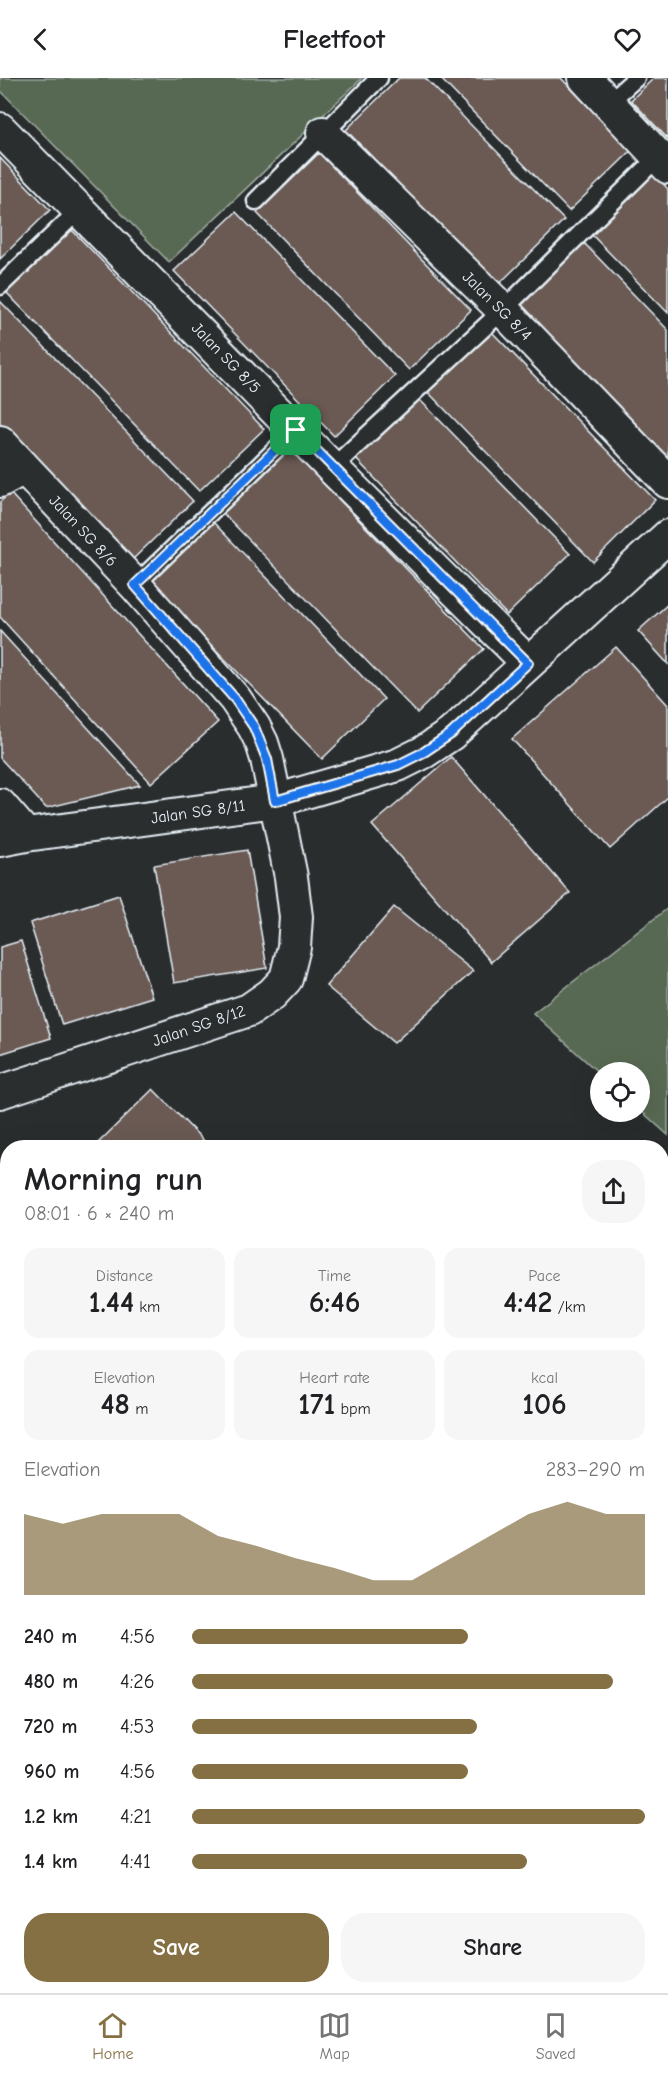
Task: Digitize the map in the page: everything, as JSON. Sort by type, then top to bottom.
[{"type":"street","points":[[585,78],[663,162]]},
{"type":"street","name":"Jalan SG 8/5","points":[[0,129],[332,468],[528,663]]},
{"type":"street","name":"Jalan SG 8/4","points":[[323,133],[503,310],[668,482]]},
{"type":"street","name":"Jalan SG 8/6","points":[[0,442],[12,475],[135,585],[235,699],[254,727],[267,759],[275,801]]},
{"type":"street","name":"Jalan SG 8/11","points":[[13,838],[275,801],[398,765],[424,752],[451,734],[668,536]]},
{"type":"street","name":"Jalan SG 8/12","points":[[0,1092],[249,1010],[272,994],[286,980],[294,947],[296,917],[291,877],[275,801]]},
{"type":"street","points":[[0,805],[13,838]]},
{"type":"lane","points":[[256,201],[379,78]]},
{"type":"lane","points":[[608,103],[636,78]]},
{"type":"lane","points":[[332,468],[663,162]]},
{"type":"lane","points":[[0,286],[80,209]]},
{"type":"lane","points":[[135,585],[296,430]]},
{"type":"green space","points":[[0,78],[362,78],[169,262],[0,90]]},
{"type":"green space","points":[[668,908],[668,1135],[650,1119],[650,1062],[590,1062],[590,1065],[533,1013]]},
{"type":"building","points":[[399,78],[425,78],[564,220],[497,286],[346,130]]},
{"type":"building","points":[[440,78],[561,78],[631,151],[569,211]]},
{"type":"building","points":[[654,78],[668,78],[668,139],[631,100]]},
{"type":"building","points":[[319,153],[471,310],[409,370],[257,213]]},
{"type":"building","points":[[0,158],[50,210],[0,259]]},
{"type":"building","points":[[654,174],[668,189],[668,313],[592,235]]},
{"type":"building","points":[[236,212],[395,376],[334,436],[174,271]]},
{"type":"building","points":[[71,229],[264,429],[199,491],[6,292]]},
{"type":"building","points":[[584,243],[668,330],[668,460],[518,306]]},
{"type":"building","points":[[0,301],[193,501],[131,561],[0,426]]},
{"type":"building","points":[[490,330],[655,500],[593,562],[427,391]]},
{"type":"building","points":[[418,398],[570,554],[507,615],[356,459]]},
{"type":"building","points":[[287,446],[484,649],[417,713],[221,511]]},
{"type":"building","points":[[10,493],[218,722],[151,783],[0,617],[0,502]]},
{"type":"building","points":[[213,522],[384,699],[322,759],[150,582]]},
{"type":"building","points":[[668,604],[668,664],[638,631]]},
{"type":"building","points":[[0,631],[140,785],[46,808],[0,758]]},
{"type":"building","points":[[616,647],[668,705],[668,797],[610,849],[512,739]]},
{"type":"building","points":[[451,757],[570,893],[491,962],[372,825]]},
{"type":"building","points":[[247,850],[267,968],[174,983],[154,865]]},
{"type":"building","points":[[119,895],[152,997],[62,1025],[30,923]]},
{"type":"building","points":[[394,907],[473,971],[394,1043],[326,986]]},
{"type":"building","points":[[21,941],[51,1038],[0,1054],[0,947]]},
{"type":"building","points":[[153,1089],[203,1140],[101,1140]]},
{"type":"route","points":[[296,430],[528,663],[451,734],[424,752],[398,765],[275,801],[267,759],[254,727],[235,699],[135,585],[296,430]]}]
